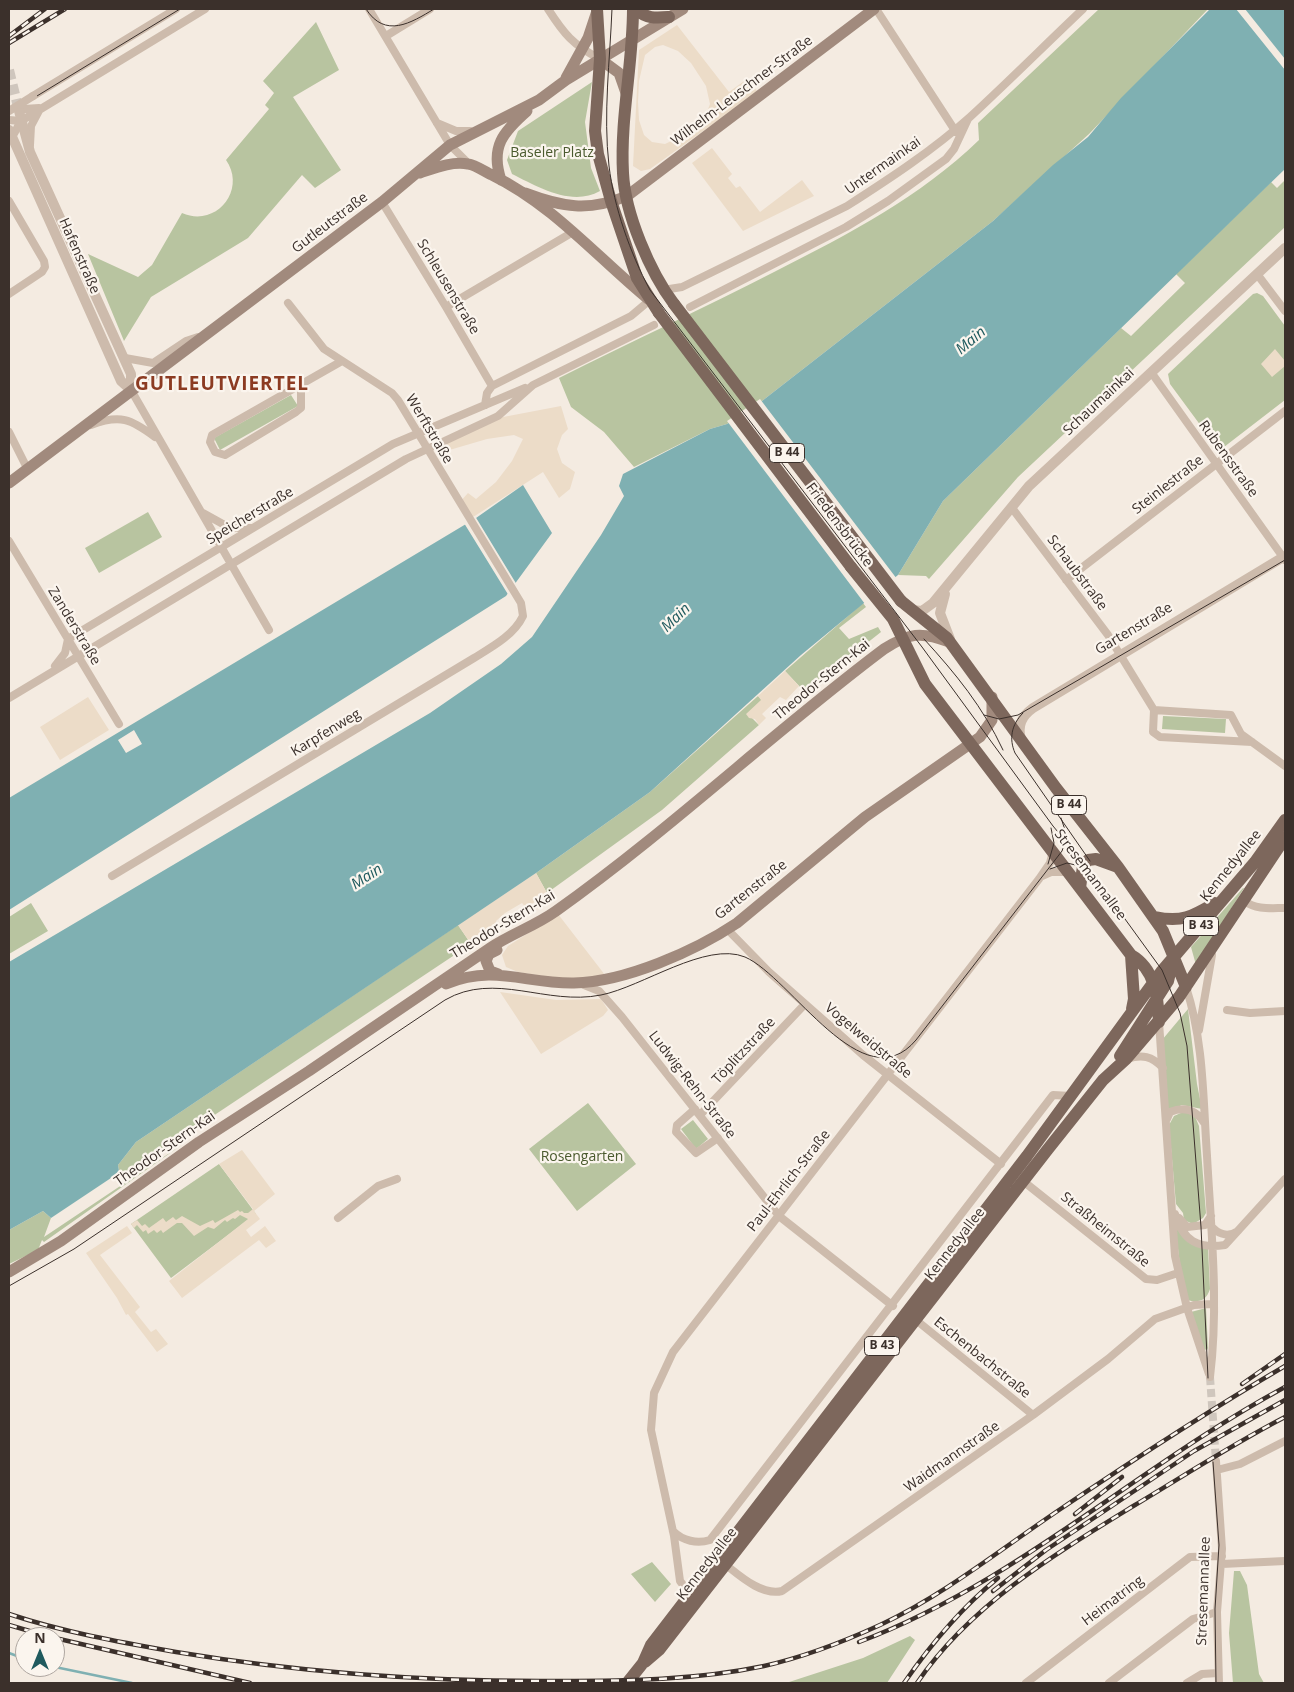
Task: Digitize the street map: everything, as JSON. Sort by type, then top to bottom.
[{"type":"main road","points":[[566,80],[582,49],[597,9]]},
{"type":"main road","name":"B 44","points":[[597,9],[600,59],[596,131],[598,154],[611,202],[637,278],[650,300]]},
{"type":"main road","points":[[635,9],[641,14],[652,18],[670,17]]},
{"type":"main road","name":"B 44","points":[[635,9],[626,94],[623,173],[627,196],[649,263],[663,290]]},
{"type":"main road","name":"Gutleutstraße","points":[[9,483],[382,202],[450,145],[539,100],[566,80],[683,9]]},
{"type":"main road","name":"Wilhelm-Leuschner-Straße","points":[[627,196],[875,9]]},
{"type":"main road","name":"B 44","points":[[600,59],[619,72],[626,94]]},
{"type":"main road","points":[[501,180],[497,166],[497,150],[501,140],[511,125],[539,100]]},
{"type":"main road","points":[[413,175],[445,165],[469,164],[525,193],[565,206],[585,207],[611,202],[627,196]]},
{"type":"main road","points":[[525,193],[573,232],[650,300]]},
{"type":"main road","name":"Friedensbrücke","points":[[663,290],[905,605]]},
{"type":"main road","name":"Friedensbrücke","points":[[650,300],[888,612]]},
{"type":"main road","name":"Stresemannallee","points":[[905,605],[941,633],[952,645],[1155,917],[1174,956],[1186,987]]},
{"type":"main road","name":"Stresemannallee","points":[[888,612],[920,676],[1131,955],[1143,962],[1153,982],[1158,998],[1159,1022]]},
{"type":"main road","name":"Theodor-Stern-Kai","points":[[9,1272],[61,1240],[203,1139],[505,938],[514,936],[554,912],[634,853],[884,649],[903,639],[924,634],[952,645]]},
{"type":"main road","name":"Gartenstraße","points":[[434,987],[465,976],[498,974],[575,983],[621,975],[662,960],[727,930],[865,817],[971,744],[990,725],[993,715],[992,697]]},
{"type":"main road","name":"Kennedyallee","points":[[628,1683],[643,1663],[651,1645],[1015,1172],[1153,982],[1256,862],[1285,820]]},
{"type":"main road","name":"Kennedyallee","points":[[643,1663],[660,1650],[1103,1080],[1126,1059],[1159,1022],[1214,948],[1285,838]]},
{"type":"main road","points":[[1080,888],[1082,870],[1087,861],[1096,859],[1118,867]]},
{"type":"main road","points":[[1155,917],[1167,920],[1189,918],[1227,896]]},
{"type":"main road","points":[[498,974],[488,969],[487,957],[514,936]]},
{"type":"main road","points":[[1130,1014],[1134,999],[1131,955]]},
{"type":"main road","name":"B 43","points":[[1103,1080],[1158,998],[1170,977],[1174,956]]},
{"type":"street","points":[[9,120],[33,96],[176,9]]},
{"type":"street","points":[[18,113],[41,108],[205,9]]},
{"type":"street","points":[[369,9],[450,145],[469,164]]},
{"type":"street","points":[[386,36],[430,9]]},
{"type":"street","points":[[548,9],[564,35],[582,49],[600,59]]},
{"type":"street","points":[[875,9],[960,138]]},
{"type":"street","name":"Untermainkai","points":[[663,290],[682,287],[846,206],[904,168],[969,117],[1083,9]]},
{"type":"street","points":[[18,113],[41,108]]},
{"type":"street","points":[[30,152],[31,126],[41,108]]},
{"type":"street","points":[[10,134],[18,113]]},
{"type":"street","name":"Hafenstraße","points":[[18,113],[30,152],[125,358],[131,374],[131,390]]},
{"type":"street","points":[[690,307],[846,227],[874,210],[941,163],[954,149],[969,117]]},
{"type":"street","points":[[437,123],[462,133],[480,129]]},
{"type":"street","name":"Hafenstraße","points":[[10,134],[121,380],[131,390],[230,564],[270,630]]},
{"type":"street","points":[[9,201],[45,267],[42,272],[9,294]]},
{"type":"street","name":"Schleusenstraße","points":[[382,202],[492,386]]},
{"type":"street","points":[[446,307],[573,232]]},
{"type":"street","name":"Schaumainkai","points":[[905,605],[916,612],[924,610],[946,590],[1029,486],[1285,248]]},
{"type":"street","points":[[1257,274],[1285,311]]},
{"type":"street","points":[[485,405],[487,393],[492,386],[631,316],[650,300]]},
{"type":"street","name":"Werftstraße","points":[[288,303],[324,349],[392,393],[515,593]]},
{"type":"street","points":[[9,698],[230,564],[426,449],[498,416],[534,385],[654,325]]},
{"type":"street","points":[[125,358],[153,363],[186,340],[205,335]]},
{"type":"street","points":[[301,385],[301,408],[296,412],[226,455],[215,452],[210,442],[212,435],[301,385],[342,362]]},
{"type":"street","name":"Rubensstraße","points":[[1151,372],[1285,558]]},
{"type":"street","name":"Speicherstraße","points":[[68,640],[380,452],[418,433],[534,385]]},
{"type":"street","name":"Steinlestraße","points":[[1066,580],[1285,411]]},
{"type":"street","name":"Hafenstraße","points":[[82,428],[105,420],[122,419],[136,423],[159,440]]},
{"type":"street","points":[[9,432],[28,470]]},
{"type":"street","name":"Schaubstraße","points":[[1012,508],[1120,654],[1154,710]]},
{"type":"street","points":[[201,512],[230,528],[254,528]]},
{"type":"street","name":"Zanderstraße","points":[[9,541],[119,724]]},
{"type":"street","name":"Gartenstraße","points":[[1023,742],[1019,729],[1027,713],[1120,654],[1285,558]]},
{"type":"street","name":"Schaumainkai","points":[[940,612],[946,590]]},
{"type":"street","name":"Karpfenweg","points":[[112,876],[489,649],[514,629],[522,618],[523,610],[515,593]]},
{"type":"street","name":"Stresemannallee","points":[[940,612],[942,623],[952,645]]},
{"type":"street","points":[[48,673],[65,653],[68,640]]},
{"type":"street","points":[[1252,742],[1160,737],[1154,732],[1154,710],[1228,714],[1233,717],[1241,734],[1252,742],[1285,766]]},
{"type":"street","name":"Paul-Ehrlich-Straße","points":[[690,1594],[681,1583],[672,1530],[651,1437],[651,1410],[656,1385],[673,1352],[1039,879],[1050,863],[1053,851]]},
{"type":"street","points":[[1039,879],[1051,872],[1068,872]]},
{"type":"street","points":[[1244,901],[1253,907],[1285,908]]},
{"type":"street","name":"Vogelweidstraße","points":[[727,930],[769,972],[888,1075],[1001,1164]]},
{"type":"street","name":"Stresemannallee","points":[[1198,1036],[1207,970],[1214,948]]},
{"type":"street","name":"Ludwig-Rehn-Straße","points":[[575,983],[592,987],[603,995],[779,1216]]},
{"type":"street","name":"Stresemannallee","points":[[1159,1022],[1173,1207],[1173,1240],[1178,1273],[1187,1308],[1210,1377],[1214,1247],[1204,1124],[1205,1098],[1198,1036],[1186,987]]},
{"type":"street","name":"Töplitzstraße","points":[[718,1138],[696,1153],[692,1152],[676,1132],[677,1125],[698,1112],[805,1004]]},
{"type":"street","points":[[1227,1010],[1250,1013],[1285,1012]]},
{"type":"street","points":[[1126,1059],[1138,1056],[1148,1057],[1162,1068]]},
{"type":"street","name":"Kennedyallee","points":[[672,1530],[690,1541],[710,1540],[893,1306],[1054,1095],[1071,1096]]},
{"type":"street","points":[[1167,1119],[1170,1112],[1186,1109],[1197,1113],[1204,1124]]},
{"type":"street","points":[[338,1218],[378,1186],[396,1179]]},
{"type":"street","points":[[1214,1247],[1225,1245],[1285,1179]]},
{"type":"street","name":"Straßheimstraße","points":[[1023,1181],[1146,1279],[1156,1280],[1178,1273]]},
{"type":"street","points":[[1173,1207],[1187,1227],[1205,1225],[1211,1216]]},
{"type":"street","name":"Stresemannallee","points":[[1173,1207],[1183,1233],[1192,1241],[1214,1247]]},
{"type":"street","points":[[779,1216],[893,1306]]},
{"type":"street","points":[[1213,1228],[1217,1232],[1227,1235],[1232,1234],[1243,1226]]},
{"type":"street","points":[[1187,1308],[1212,1304]]},
{"type":"street","name":"Waidmannstraße","points":[[726,1565],[758,1587],[771,1591],[782,1591],[1033,1415],[1108,1359],[1155,1319],[1187,1308]]},
{"type":"street","name":"Eschenbachstraße","points":[[916,1320],[1033,1415]]},
{"type":"street","points":[[1216,1470],[1240,1464],[1285,1441]]},
{"type":"street","name":"Stresemannallee","points":[[1216,1462],[1222,1560],[1217,1612],[1219,1683]]},
{"type":"street","name":"Heimatring","points":[[1026,1683],[1190,1557],[1285,1562]]},
{"type":"street","points":[[690,1594],[706,1590]]},
{"type":"street","points":[[1109,1683],[1193,1619],[1217,1612]]},
{"type":"street","points":[[1187,1683],[1202,1674],[1218,1673]]},
{"type":"green space","points":[[1099,9],[1208,9],[1089,134],[993,221],[762,401],[727,424],[710,429],[634,467],[604,432],[571,407],[559,378],[830,243],[883,213],[933,179],[979,140],[978,123]]},
{"type":"green space","points":[[316,22],[339,70],[293,97],[341,170],[315,188],[302,175],[248,238],[151,297],[124,341],[88,254],[138,277],[152,265],[182,213],[195,216],[206,215],[216,211],[225,203],[233,183],[232,172],[226,160],[269,109],[265,105],[274,93],[263,81]]},
{"type":"green space","name":"Baseler Platz","points":[[592,82],[585,122],[591,168],[600,191],[578,197],[567,196],[544,189],[512,174],[507,160],[518,131]]},
{"type":"green space","points":[[1285,180],[1285,227],[1018,477],[929,579],[926,576],[898,575],[943,501],[1121,328],[1131,336],[1185,283],[1176,274],[1271,182],[1277,188]]},
{"type":"green space","points":[[1257,293],[1263,296],[1285,326],[1285,400],[1224,447],[1219,448],[1170,384],[1168,374],[1253,294]]},
{"type":"green space","points":[[291,395],[298,406],[220,450],[214,438]]},
{"type":"green space","points":[[148,512],[162,537],[99,573],[85,548]]},
{"type":"green space","points":[[863,603],[866,607],[839,628],[849,639],[878,627],[881,632],[791,703],[802,689],[785,671]]},
{"type":"green space","points":[[758,696],[762,700],[752,718],[759,725],[662,810],[547,893],[536,873],[650,792]]},
{"type":"green space","points":[[1163,716],[1226,719],[1225,733],[1162,729]]},
{"type":"green space","points":[[1244,888],[1196,965],[1191,947]]},
{"type":"green space","points":[[31,903],[48,931],[9,954],[9,917]]},
{"type":"green space","points":[[458,925],[471,944],[123,1176],[119,1171],[118,1165],[136,1142]]},
{"type":"green space","points":[[1188,1009],[1202,1109],[1182,1105],[1168,1111],[1162,1040]]},
{"type":"green space","name":"Rosengarten","points":[[588,1103],[636,1164],[577,1211],[529,1149]]},
{"type":"green space","points":[[1183,1112],[1194,1114],[1199,1126],[1206,1213],[1203,1218],[1193,1224],[1184,1220],[1183,1213],[1176,1204],[1169,1125],[1174,1116]]},
{"type":"green space","points":[[693,1120],[708,1139],[696,1149],[681,1129]]},
{"type":"green space","points":[[183,1144],[44,1242],[42,1240],[38,1250],[9,1264],[9,1230],[43,1211],[51,1218],[44,1237]]},
{"type":"green space","points":[[219,1164],[256,1214],[171,1278],[131,1224]]},
{"type":"green space","points":[[1175,1223],[1178,1229],[1208,1248],[1210,1289],[1202,1300],[1187,1300],[1181,1274]]},
{"type":"green space","points":[[1206,1308],[1207,1350],[1203,1349],[1191,1312]]},
{"type":"green space","points":[[652,1562],[671,1584],[655,1602],[631,1574]]},
{"type":"green space","points":[[1234,1571],[1240,1571],[1247,1585],[1259,1674],[1264,1683],[1233,1683],[1229,1633]]},
{"type":"green space","points":[[910,1636],[915,1640],[887,1683],[786,1683],[863,1658]]},
{"type":"shaded area","points":[[677,25],[729,92],[747,79],[758,92],[650,169],[641,171],[633,166],[639,50]],"holes":[[[663,45],[678,51],[691,63],[706,86],[710,104],[705,117],[682,136],[665,144],[652,142],[644,135],[639,120],[639,81],[645,55],[655,47]]]},
{"type":"shaded area","points":[[712,148],[732,174],[728,178],[736,188],[740,186],[760,212],[802,180],[814,196],[743,231],[692,163]]},
{"type":"shaded area","points":[[1275,349],[1285,361],[1285,366],[1272,377],[1261,364]]},
{"type":"shaded area","points":[[561,406],[568,429],[562,435],[557,449],[562,463],[575,472],[570,489],[559,498],[543,472],[470,519],[459,503],[468,493],[476,499],[496,482],[512,461],[523,439],[514,435],[487,439],[446,451],[443,443],[498,418]]},
{"type":"shaded area","points":[[785,671],[799,686],[786,700],[780,697],[762,714],[766,718],[759,725],[755,719],[749,718],[746,714],[761,700],[758,696]]},
{"type":"shaded area","points":[[88,697],[109,730],[60,760],[40,727]]},
{"type":"shaded area","points":[[536,873],[547,893],[526,908],[522,903],[505,913],[496,921],[498,926],[471,944],[458,925]]},
{"type":"shaded area","points":[[558,914],[605,975],[572,979],[555,978],[518,972],[506,967],[502,955],[508,946]]},
{"type":"shaded area","points":[[500,992],[556,1000],[601,999],[608,1010],[603,1016],[541,1054]]},
{"type":"shaded area","points":[[242,1150],[275,1194],[254,1211],[260,1219],[246,1230],[251,1237],[265,1226],[276,1241],[266,1248],[259,1240],[182,1298],[169,1281],[248,1219],[240,1215],[227,1222],[225,1220],[214,1229],[208,1227],[194,1236],[182,1223],[177,1223],[163,1233],[161,1230],[157,1233],[154,1230],[148,1234],[146,1230],[143,1232],[137,1225],[134,1228],[131,1224],[137,1220],[142,1226],[145,1224],[149,1228],[163,1218],[166,1222],[173,1217],[176,1220],[182,1216],[200,1226],[213,1220],[215,1223],[238,1210],[248,1213],[253,1209],[219,1164]]},
{"type":"shaded area","points":[[127,1226],[132,1233],[100,1255],[140,1307],[135,1312],[151,1332],[156,1329],[168,1344],[157,1352],[128,1314],[126,1315],[117,1298],[86,1253]]},
{"type":"water","name":"Main","points":[[1210,9],[1285,9],[1285,169],[943,501],[898,575],[801,655],[650,792],[536,873],[136,1142],[118,1165],[119,1171],[114,1176],[51,1218],[43,1211],[9,1230],[9,962],[430,713],[501,664],[532,637],[601,535],[624,496],[619,486],[623,474],[710,429],[727,424],[762,401],[993,221],[1053,165],[1088,137],[1121,98]]},
{"type":"water","points":[[523,485],[552,533],[506,596],[9,910],[9,798],[476,518]]},
{"type":"pier","points":[[1236,9],[1245,9],[1285,59],[1285,70]]},
{"type":"pier","points":[[760,399],[897,579],[865,604],[727,421]]},
{"type":"pier","points":[[475,516],[517,585],[509,596],[464,523]]},
{"type":"pier","points":[[134,730],[142,744],[126,753],[118,740]]},
{"type":"waterway","points":[[9,1653],[15,1655]]},
{"type":"waterway","points":[[65,1669],[132,1683]]},
{"type":"tunnel","points":[[9,70],[19,111]]},
{"type":"tunnel","points":[[1210,1377],[1216,1461]]},
{"type":"tram line","points":[[9,113],[180,9]]},
{"type":"tram line","points":[[366,9],[381,24],[390,26],[407,23],[434,9]]},
{"type":"tram line","points":[[612,9],[607,107],[607,146],[611,182],[624,230],[650,290],[922,647],[1053,826],[1088,868],[1162,970],[1180,1013],[1187,1046],[1201,1227],[1208,1378]]},
{"type":"tram line","points":[[984,715],[999,719],[1018,715],[1285,560]]},
{"type":"tram line","points":[[924,639],[978,705],[1003,750]]},
{"type":"tram line","points":[[1023,713],[1016,722],[1012,732],[1012,743],[1015,753],[1090,861]]},
{"type":"tram line","points":[[9,1286],[74,1249],[445,1000],[464,992],[502,989],[560,996],[581,997],[601,995],[693,960],[712,955],[729,954],[745,957],[763,969],[828,1030],[851,1047],[873,1056],[895,1055],[916,1040],[1062,851],[1067,836],[1061,818]]},
{"type":"tram line","points":[[1048,864],[1054,843],[1051,828]]},
{"type":"tram line","points":[[1050,869],[1067,863],[1088,868]]},
{"type":"tram line","points":[[1213,1462],[1219,1545],[1215,1609],[1216,1683]]},
{"type":"railway","points":[[9,36],[45,9]]},
{"type":"railway","points":[[9,43],[65,9]]},
{"type":"railway","points":[[1242,1384],[1285,1354]]},
{"type":"railway","points":[[9,1614],[71,1631],[176,1652],[271,1666],[367,1675],[463,1680],[610,1681],[688,1677],[739,1671],[809,1654],[880,1625],[904,1613],[972,1571],[1143,1454],[1285,1366]]},
{"type":"railway","points":[[859,1642],[916,1618],[971,1589],[1076,1522],[1231,1418],[1285,1387]]},
{"type":"railway","points":[[993,1591],[1046,1550],[1194,1451],[1285,1400]]},
{"type":"railway","points":[[917,1683],[963,1629],[989,1605],[1045,1562],[1105,1523],[1285,1417]]},
{"type":"railway","points":[[1075,1514],[1122,1477]]},
{"type":"railway","points":[[904,1683],[947,1627],[998,1578]]},
{"type":"railway","points":[[9,1625],[16,1627]]},
{"type":"railway","points":[[65,1640],[250,1683]]},
{"type":"district","name":"GUTLEUTVIERTEL","points":[[222,385]]}]
